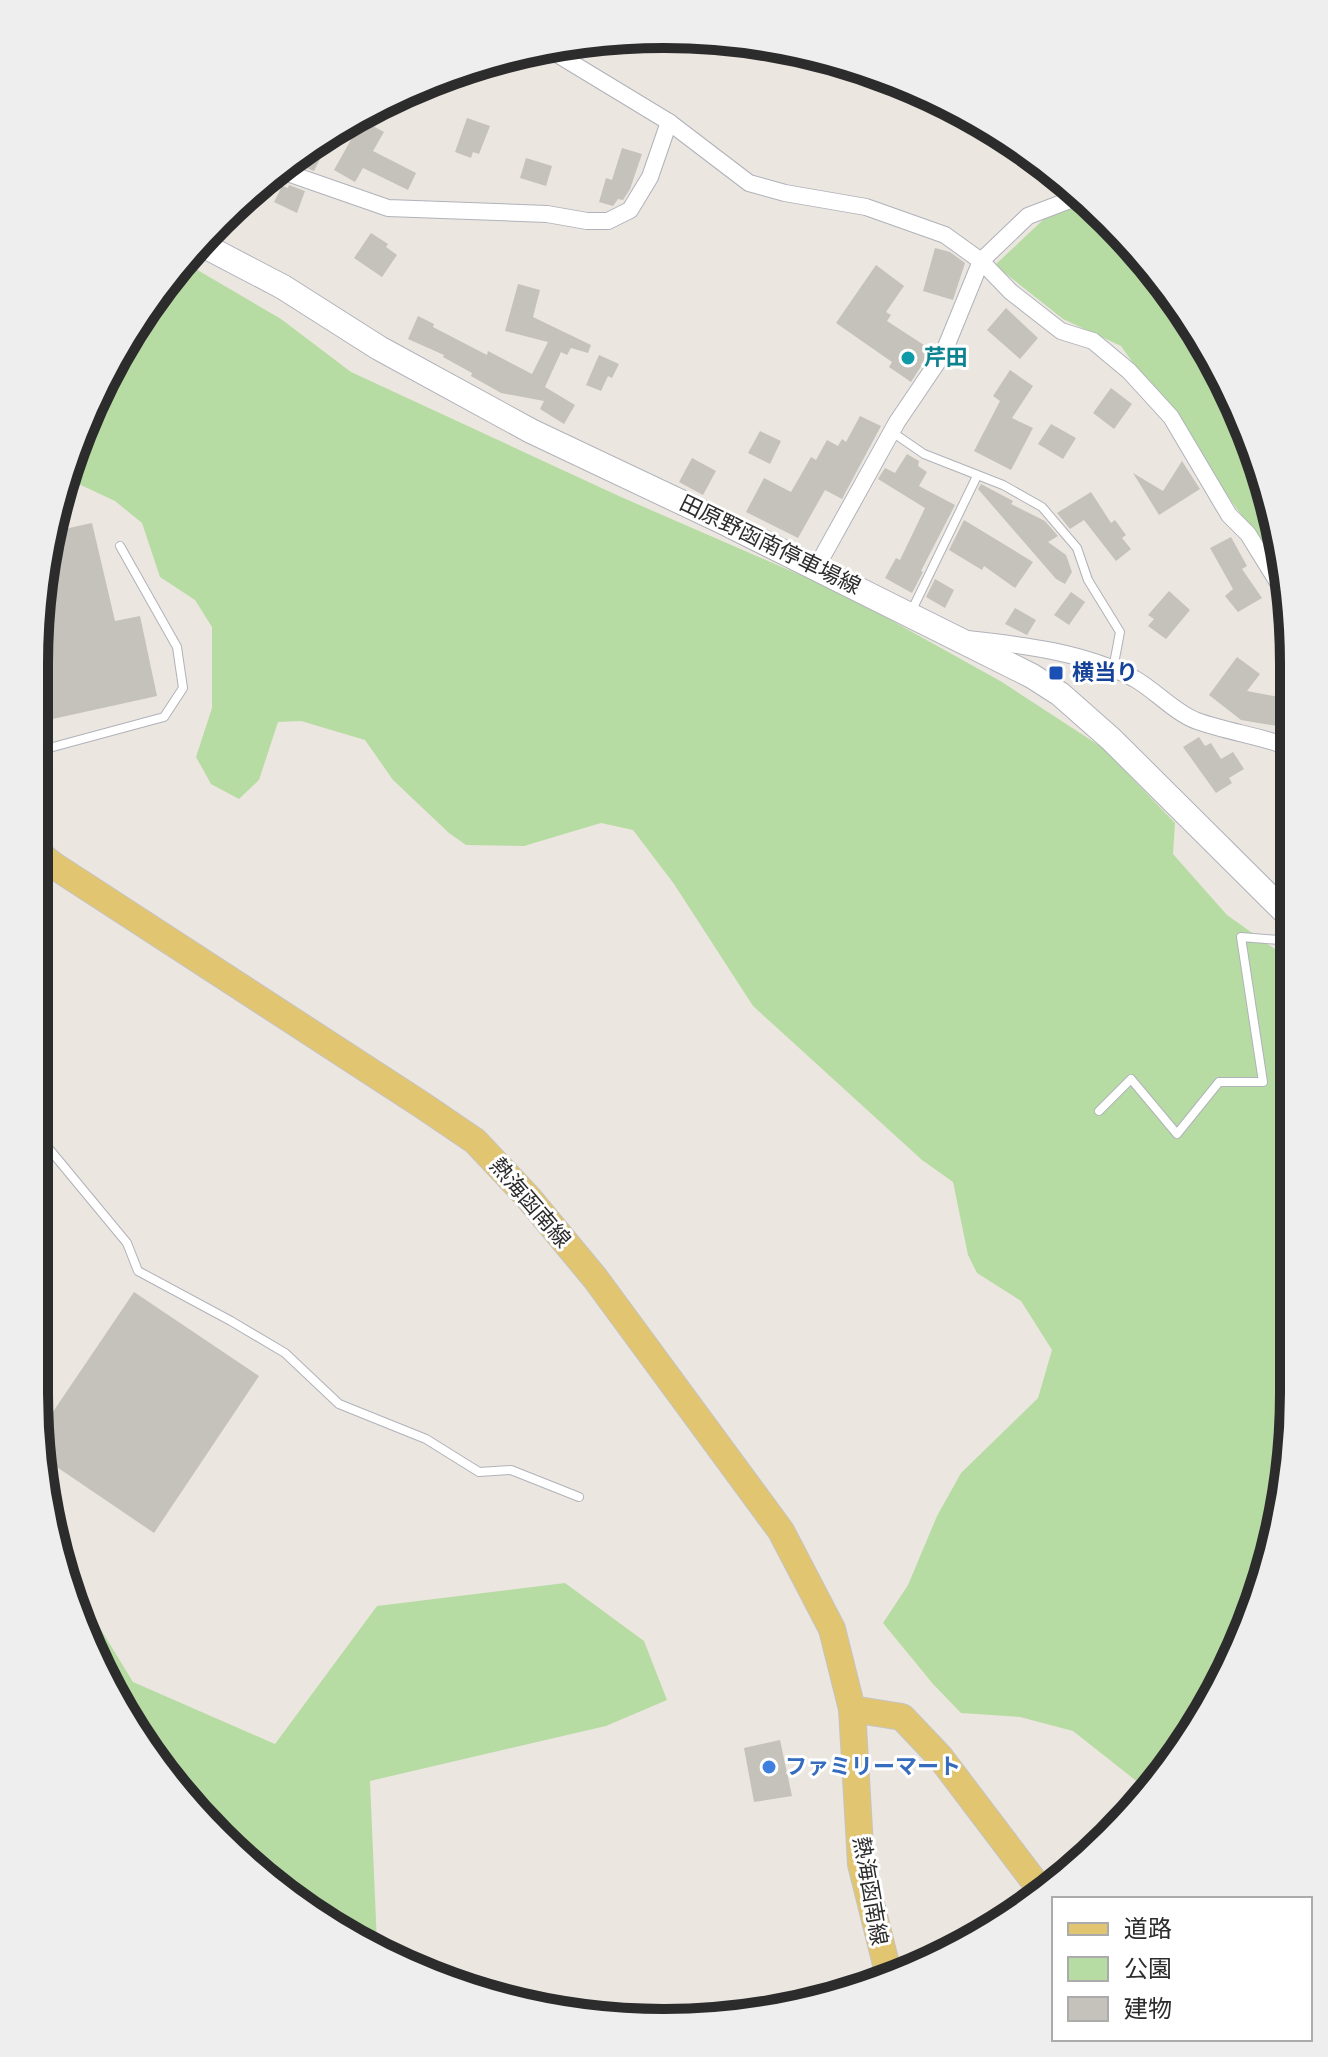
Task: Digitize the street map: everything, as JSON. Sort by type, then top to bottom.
[{"type":"main road","name":"田原野函南停車場線","points":[[210,249],[283,287],[379,348],[531,431],[958,637],[1032,676],[1060,694],[1192,817],[1280,907]]},
{"type":"main road","name":"熱海函南線","points":[[48,861],[475,1141],[527,1196],[595,1278],[781,1531],[832,1629],[852,1709],[861,1864],[884,1968]]},
{"type":"main road","points":[[852,1709],[902,1717],[940,1757],[1036,1884]]},
{"type":"street","points":[[562,57],[669,122],[749,183],[785,193],[866,207],[945,235],[981,261],[1011,292],[1061,331],[1093,341],[1129,371],[1171,417],[1229,515],[1248,534],[1273,575]]},
{"type":"street","points":[[290,174],[388,208],[547,214],[608,221],[630,210],[650,177],[669,122]]},
{"type":"street","points":[[816,568],[892,431],[943,354],[981,261],[1028,216],[1069,200]]},
{"type":"street","points":[[958,637],[1054,651],[1113,669],[1137,680],[1194,720],[1280,743]]},
{"type":"lane","points":[[892,431],[924,454],[1003,485],[1042,507],[1077,548],[1088,580],[1120,632],[1113,669]]},
{"type":"lane","points":[[910,614],[977,476]]},
{"type":"lane","points":[[48,748],[164,717],[183,688],[177,647],[120,546]]},
{"type":"lane","points":[[1099,1111],[1131,1079],[1177,1134],[1219,1082],[1263,1082],[1241,937],[1280,940]]},
{"type":"lane","points":[[48,1148],[127,1243],[138,1271],[285,1353],[339,1404],[426,1439],[479,1472],[511,1470],[579,1497]]},
{"type":"green space","points":[[1066,198],[1100,228],[1153,289],[1197,356],[1216,392],[1247,466],[1270,555],[1121,346],[1063,319],[995,265]]},
{"type":"green space","points":[[193,267],[281,319],[351,372],[621,497],[844,594],[1002,682],[1103,748],[1175,823],[1173,854],[1227,915],[1275,949],[1280,959],[1279,1433],[1275,1473],[1259,1552],[1233,1629],[1197,1701],[1140,1784],[1073,1731],[1020,1717],[961,1713],[883,1623],[908,1585],[937,1516],[961,1473],[1038,1398],[1052,1350],[1021,1301],[977,1273],[968,1255],[953,1182],[922,1160],[753,1006],[674,884],[633,830],[601,823],[524,846],[466,845],[393,780],[365,740],[301,721],[278,722],[259,780],[239,799],[211,784],[196,757],[212,708],[212,627],[195,600],[160,577],[142,523],[115,501],[76,483],[81,466],[95,428],[131,356],[175,289]]},
{"type":"green space","points":[[565,1583],[644,1641],[667,1700],[606,1726],[370,1781],[377,1937],[289,1882],[228,1829],[201,1799],[175,1768],[131,1701],[86,1606],[133,1682],[275,1744],[377,1606]]},
{"type":"building","points":[[467,118],[490,126],[479,154],[473,152],[471,158],[455,152]]},
{"type":"building","points":[[369,124],[384,132],[373,151],[416,173],[408,190],[363,168],[355,182],[334,170],[356,131]]},
{"type":"building","points":[[622,148],[642,154],[630,189],[623,200],[618,199],[613,206],[599,202],[606,178],[612,180]]},
{"type":"building","points":[[315,157],[320,159],[314,171],[302,166]]},
{"type":"building","points":[[526,158],[552,166],[546,186],[520,178]]},
{"type":"building","points":[[289,185],[305,191],[297,213],[274,202],[282,186],[288,188]]},
{"type":"building","points":[[371,233],[388,244],[386,247],[397,255],[382,277],[354,258]]},
{"type":"building","points":[[935,248],[950,252],[965,263],[953,300],[923,291]]},
{"type":"building","points":[[876,265],[904,286],[886,312],[891,315],[887,321],[927,347],[923,351],[927,357],[911,382],[889,367],[892,362],[836,323]]},
{"type":"building","points":[[518,284],[540,290],[533,317],[591,345],[588,353],[571,348],[567,355],[561,352],[545,387],[575,405],[564,424],[540,409],[544,401],[501,393],[471,376],[472,373],[444,355],[408,339],[418,316],[487,355],[488,351],[532,374],[548,342],[505,331]]},
{"type":"building","points":[[1006,308],[1038,338],[1020,359],[987,330]]},
{"type":"building","points":[[599,355],[619,364],[612,378],[608,376],[601,391],[586,385]]},
{"type":"building","points":[[1010,370],[1033,386],[1012,418],[1033,428],[1011,470],[974,451],[1000,401],[993,396]]},
{"type":"building","points":[[1111,388],[1132,404],[1114,429],[1093,413]]},
{"type":"building","points":[[860,416],[881,426],[842,499],[825,490],[798,538],[746,512],[764,478],[791,492],[811,457],[816,460],[827,440],[838,446],[842,439],[846,442]]},
{"type":"building","points":[[1051,424],[1076,438],[1063,459],[1038,444]]},
{"type":"building","points":[[760,431],[781,441],[770,464],[748,453]]},
{"type":"building","points":[[907,454],[919,461],[918,466],[927,472],[919,486],[955,505],[912,593],[885,578],[896,558],[900,560],[925,508],[878,479],[885,468],[895,473]]},
{"type":"building","points":[[692,458],[716,471],[703,495],[679,482]]},
{"type":"building","points":[[1182,461],[1200,489],[1159,515],[1133,473],[1163,491]]},
{"type":"building","points":[[981,484],[1045,521],[1058,536],[1048,542],[1066,555],[1072,572],[1065,584],[1056,579],[978,489]]},
{"type":"building","points":[[1091,492],[1111,523],[1115,520],[1126,535],[1122,538],[1131,549],[1116,561],[1084,520],[1070,529],[1057,513]]},
{"type":"building","points":[[964,520],[1033,562],[1015,588],[984,566],[982,570],[949,550]]},
{"type":"building","points":[[92,523],[115,621],[140,616],[157,696],[48,720],[49,624],[63,529]]},
{"type":"building","points":[[1231,537],[1247,566],[1242,569],[1262,598],[1238,612],[1225,596],[1233,589],[1210,548]]},
{"type":"building","points":[[935,579],[954,590],[945,608],[926,597]]},
{"type":"building","points":[[1169,591],[1190,610],[1166,639],[1148,626],[1154,619],[1148,615]]},
{"type":"building","points":[[1071,592],[1085,602],[1069,625],[1054,615]]},
{"type":"building","points":[[1015,608],[1036,620],[1027,635],[1005,624]]},
{"type":"building","points":[[1237,657],[1260,674],[1247,691],[1279,697],[1280,726],[1241,720],[1209,695]]},
{"type":"building","points":[[1199,737],[1205,746],[1211,743],[1221,759],[1233,752],[1244,769],[1229,778],[1232,783],[1216,793],[1183,747]]},
{"type":"building","points":[[134,1292],[259,1376],[154,1533],[52,1464],[49,1418]]},
{"type":"building","points":[[780,1740],[792,1796],[754,1802],[744,1748]]},
{"type":"place","name":"芹田","points":[[908,358]]},
{"type":"place","name":"横当り","points":[[1056,673]]},
{"type":"place","name":"ファミリーマート","points":[[769,1767]]}]
